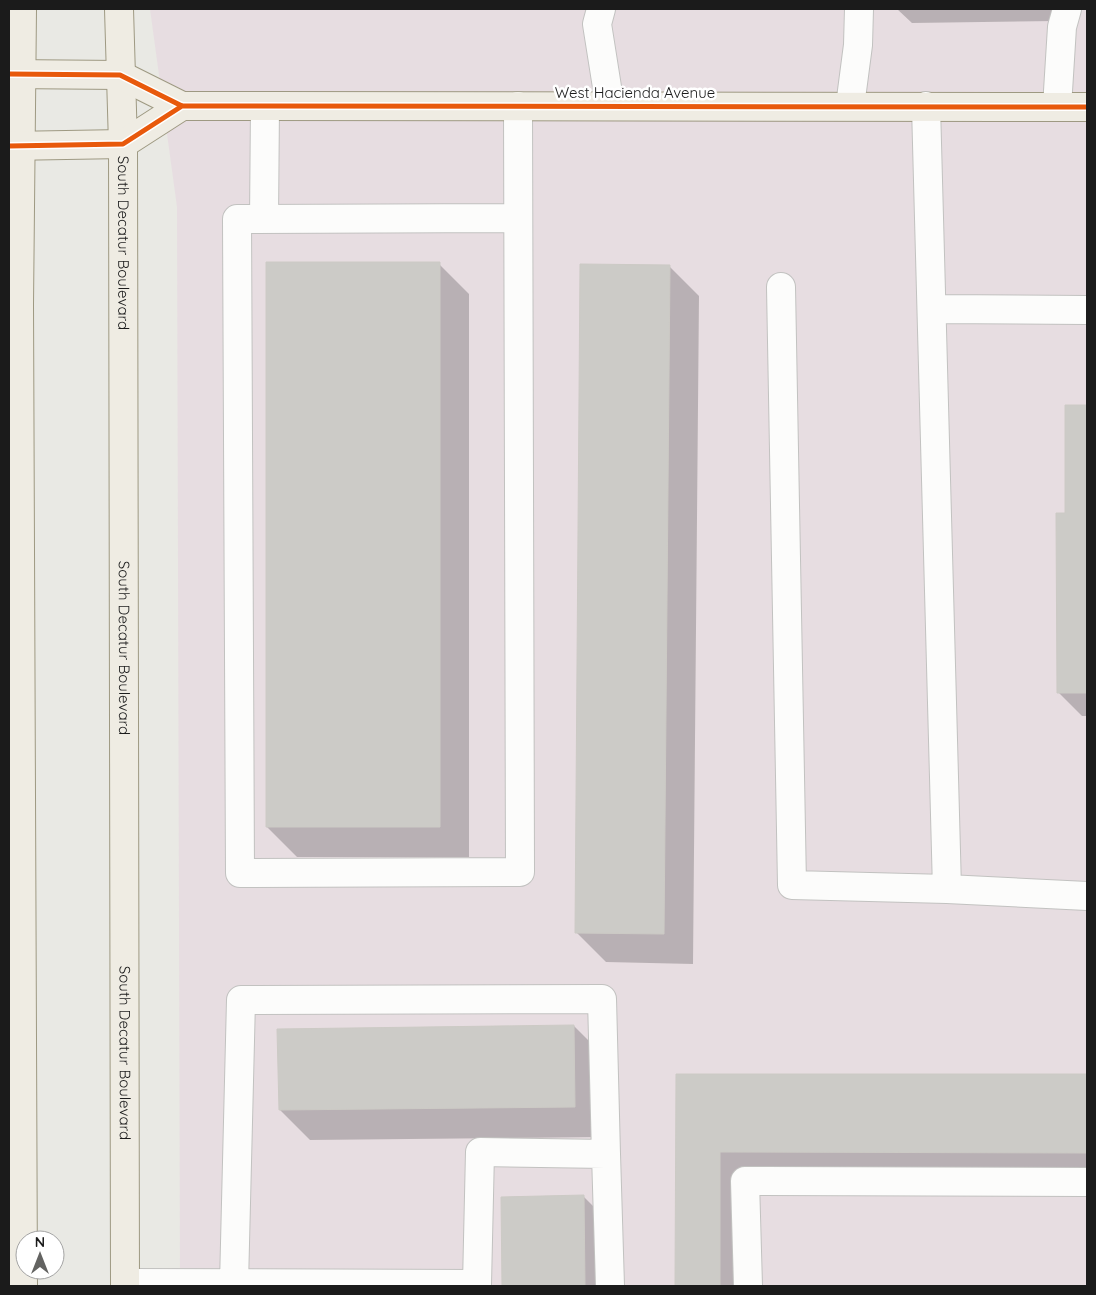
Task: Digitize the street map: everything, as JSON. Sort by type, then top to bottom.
[{"type":"main road","points":[[22,9],[14,73],[14,485],[16,1068],[23,1286]]},
{"type":"main road","name":"South Decatur Boulevard","points":[[119,9],[123,144],[125,1285]]},
{"type":"main road","name":"West Hacienda Avenue","points":[[14,73],[120,75],[182,106],[1087,107]]},
{"type":"main road","points":[[15,146],[123,144],[182,106]]},
{"type":"lane","points":[[601,9],[597,24],[610,106]]},
{"type":"lane","points":[[850,106],[858,45],[859,9]]},
{"type":"lane","points":[[1057,107],[1062,27],[1067,9]]},
{"type":"lane","points":[[264,219],[265,106]]},
{"type":"lane","points":[[518,106],[520,872],[240,873],[238,219],[518,218]]},
{"type":"lane","points":[[926,106],[947,889]]},
{"type":"lane","points":[[780,287],[792,885],[947,889],[1087,896]]},
{"type":"lane","points":[[932,309],[1087,310]]},
{"type":"lane","points":[[234,1285],[241,1000],[602,999],[610,1286]]},
{"type":"lane","points":[[125,1285],[477,1285],[480,1152],[606,1154]]},
{"type":"lane","points":[[748,1286],[745,1181],[1087,1182]]},
{"type":"shaded area","points":[[150,9],[1087,9],[1087,1286],[180,1286],[177,207]]},
{"type":"building","points":[[266,262],[440,262],[440,827],[266,827]]},
{"type":"building","points":[[580,264],[670,265],[664,934],[575,933]]},
{"type":"building","points":[[1065,405],[1087,405],[1087,693],[1057,693],[1056,513],[1065,513]]},
{"type":"building","points":[[574,1025],[575,1107],[279,1110],[277,1029]]},
{"type":"building","points":[[676,1074],[1087,1074],[1087,1153],[720,1152],[720,1286],[675,1286]]},
{"type":"building","points":[[584,1195],[585,1286],[502,1286],[501,1197]]},
{"type":"cycle path","points":[[9,74],[120,75],[182,106],[1087,107]]},
{"type":"cycle path","points":[[9,146],[123,144],[182,106]]}]
